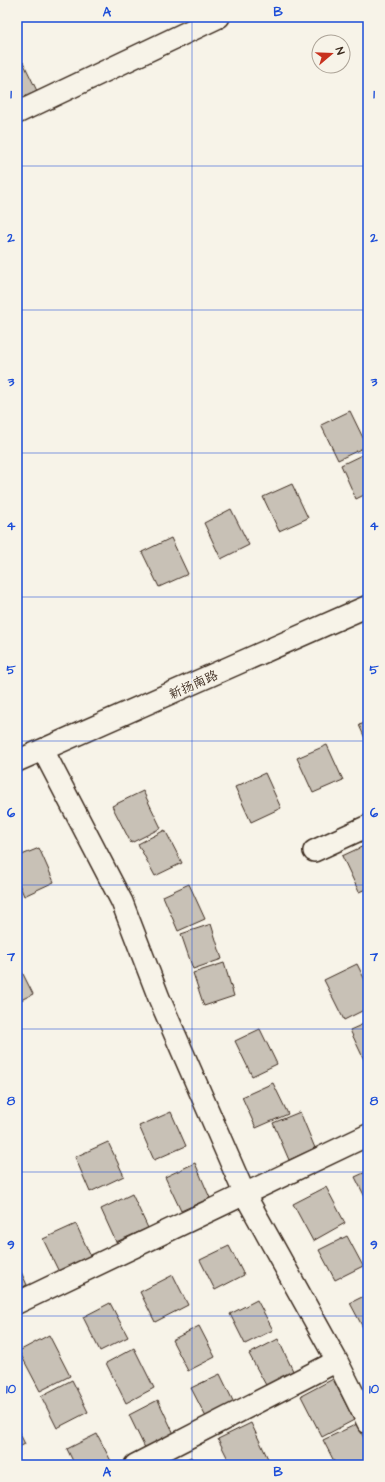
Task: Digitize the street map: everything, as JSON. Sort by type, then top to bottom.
[{"type":"street","points":[[17,113],[219,17]]},
{"type":"street","name":"新扬南路","points":[[17,761],[368,606]]},
{"type":"street","points":[[43,750],[122,902],[159,998],[244,1195],[337,1361],[368,1423]]},
{"type":"street","points":[[314,850],[368,826]]},
{"type":"street","points":[[17,1303],[368,1135]]},
{"type":"street","points":[[135,1465],[337,1361]]},
{"type":"building","points":[[23,62],[39,95],[17,106],[17,65]]},
{"type":"building","points":[[350,411],[367,446],[338,460],[321,425]]},
{"type":"building","points":[[368,452],[368,493],[356,499],[341,465]]},
{"type":"building","points":[[292,484],[308,518],[279,531],[263,497]]},
{"type":"building","points":[[231,509],[249,545],[221,559],[204,523]]},
{"type":"building","points":[[171,538],[188,574],[159,587],[142,552]]},
{"type":"building","points":[[368,722],[368,745],[359,725]]},
{"type":"building","points":[[327,745],[343,780],[313,793],[297,758]]},
{"type":"building","points":[[265,773],[281,808],[251,822],[235,787]]},
{"type":"building","points":[[143,791],[161,828],[131,843],[112,806]]},
{"type":"building","points":[[165,830],[182,863],[155,876],[138,844]]},
{"type":"building","points":[[368,844],[368,888],[359,892],[342,856]]},
{"type":"building","points":[[39,848],[54,882],[24,896],[17,879],[17,857]]},
{"type":"building","points":[[189,884],[205,919],[178,931],[163,896]]},
{"type":"building","points":[[211,924],[222,959],[193,969],[181,934]]},
{"type":"building","points":[[17,962],[33,994],[17,1002]]},
{"type":"building","points":[[224,963],[234,996],[204,1006],[193,973]]},
{"type":"building","points":[[357,964],[368,986],[368,1008],[344,1020],[324,980]]},
{"type":"building","points":[[368,1022],[368,1066],[367,1066],[350,1030]]},
{"type":"building","points":[[260,1029],[277,1064],[252,1076],[235,1041]]},
{"type":"building","points":[[273,1083],[288,1114],[256,1128],[242,1097]]},
{"type":"building","points":[[171,1112],[186,1146],[154,1160],[139,1126]]},
{"type":"building","points":[[300,1112],[315,1148],[289,1160],[273,1123]]},
{"type":"building","points":[[108,1142],[124,1176],[90,1192],[75,1157]]},
{"type":"building","points":[[195,1163],[210,1198],[181,1211],[165,1177]]},
{"type":"building","points":[[368,1171],[368,1203],[355,1177]]},
{"type":"building","points":[[326,1187],[345,1223],[313,1241],[293,1204]]},
{"type":"building","points":[[132,1194],[148,1228],[116,1242],[101,1209]]},
{"type":"building","points":[[76,1224],[91,1257],[59,1272],[43,1239]]},
{"type":"building","points":[[347,1236],[363,1266],[335,1280],[319,1250]]},
{"type":"building","points":[[229,1246],[244,1275],[215,1290],[200,1260]]},
{"type":"building","points":[[17,1263],[27,1285],[17,1290]]},
{"type":"building","points":[[173,1275],[188,1305],[155,1322],[140,1292]]},
{"type":"building","points":[[368,1294],[368,1337],[350,1303]]},
{"type":"building","points":[[257,1300],[273,1330],[245,1344],[230,1314]]},
{"type":"building","points":[[110,1303],[128,1337],[100,1351],[83,1317]]},
{"type":"building","points":[[199,1326],[215,1357],[188,1371],[172,1340]]},
{"type":"building","points":[[49,1335],[70,1376],[40,1391],[19,1351]]},
{"type":"building","points":[[278,1339],[294,1373],[267,1387],[249,1354]]},
{"type":"building","points":[[134,1348],[154,1388],[126,1403],[106,1363]]},
{"type":"building","points":[[220,1374],[235,1405],[207,1419],[191,1388]]},
{"type":"building","points":[[333,1379],[354,1420],[322,1437],[301,1396]]},
{"type":"building","points":[[72,1380],[88,1412],[57,1428],[41,1396]]},
{"type":"building","points":[[158,1400],[175,1436],[146,1450],[129,1415]]},
{"type":"building","points":[[251,1423],[271,1465],[231,1465],[218,1439]]},
{"type":"building","points":[[357,1424],[368,1446],[368,1465],[336,1465],[323,1440]]},
{"type":"building","points":[[17,1428],[25,1444],[17,1448]]},
{"type":"building","points":[[97,1434],[113,1465],[75,1465],[67,1449]]},
{"type":"building","points":[[191,1457],[195,1465],[174,1465]]}]
